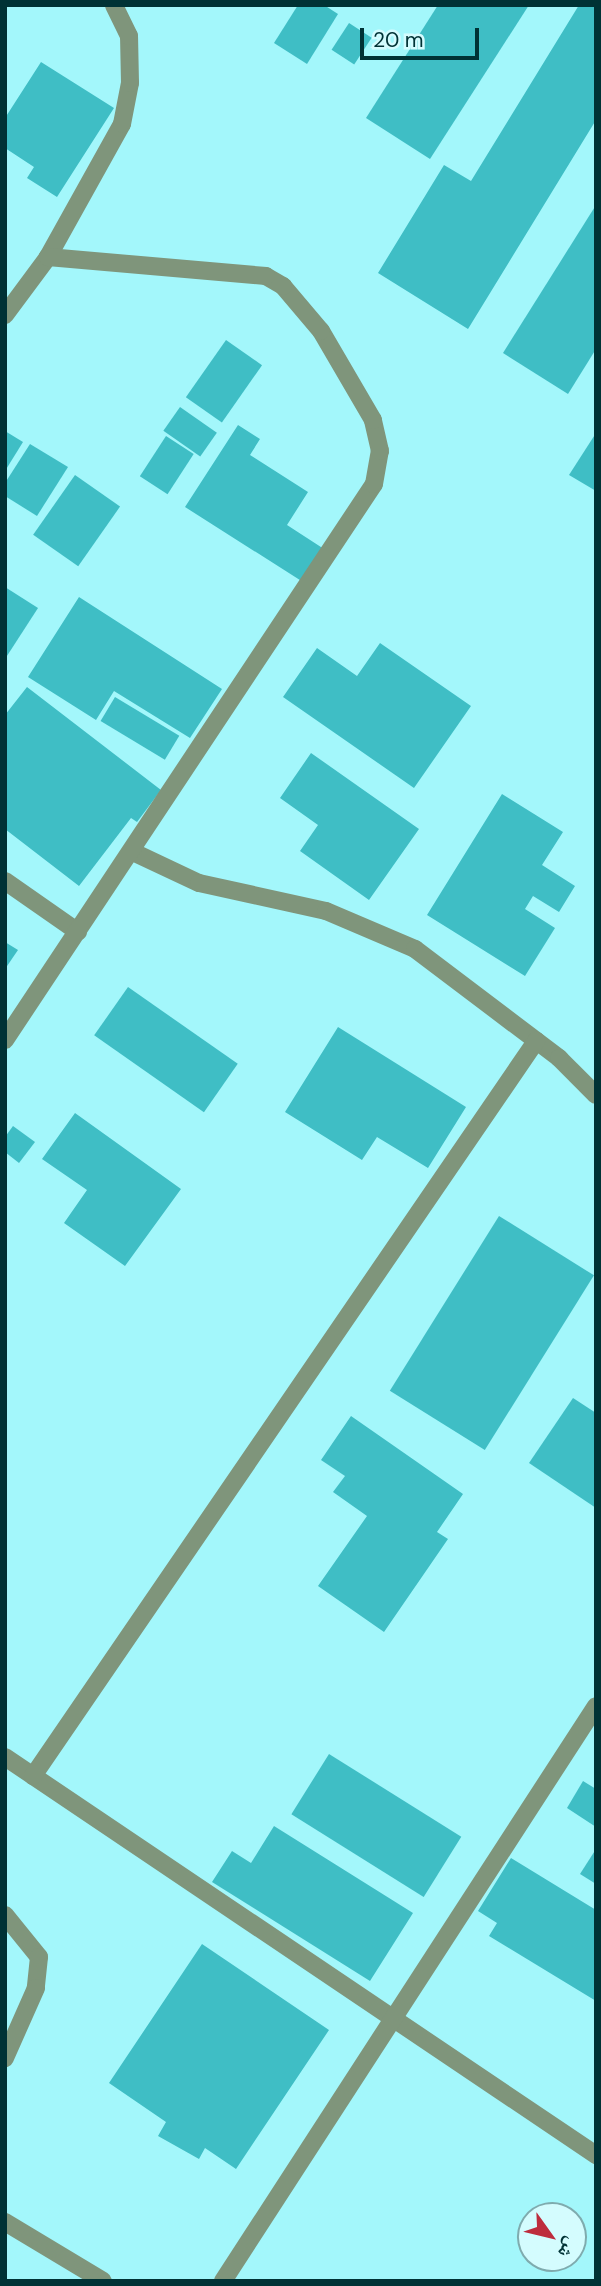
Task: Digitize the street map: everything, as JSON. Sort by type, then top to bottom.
[{"type":"street","points":[[5,315],[48,257],[122,124],[130,83],[130,36],[114,5]]},
{"type":"street","points":[[5,1040],[133,852],[374,484],[380,451],[373,420],[321,331],[283,286],[267,276],[48,257]]},
{"type":"street","points":[[133,852],[199,883],[326,911],[415,949],[536,1041],[596,1095]]},
{"type":"street","points":[[5,881],[78,932]]},
{"type":"street","points":[[33,1776],[536,1041]]},
{"type":"street","points":[[223,2281],[596,1706]]},
{"type":"street","points":[[5,1758],[596,2155]]},
{"type":"street","points":[[5,1915],[21,1929],[39,1957],[36,1988],[5,2058]]},
{"type":"street","points":[[5,2222],[103,2281]]},
{"type":"building","points":[[298,5],[324,5],[338,14],[307,64],[274,43]]},
{"type":"building","points":[[438,5],[529,5],[430,159],[366,118]]},
{"type":"building","points":[[579,5],[596,5],[596,120],[468,329],[378,273],[444,165],[471,181]]},
{"type":"building","points":[[349,23],[372,38],[354,65],[332,50]]},
{"type":"building","points":[[41,62],[114,108],[57,197],[27,178],[34,167],[5,148],[5,118]]},
{"type":"building","points":[[596,205],[596,349],[568,394],[503,353]]},
{"type":"building","points":[[226,340],[262,365],[222,423],[186,397]]},
{"type":"building","points":[[180,407],[217,433],[200,457],[163,431]]},
{"type":"building","points":[[238,425],[260,439],[250,455],[308,492],[287,525],[324,549],[303,582],[185,507]]},
{"type":"building","points":[[5,431],[23,442],[5,471]]},
{"type":"building","points":[[596,433],[596,491],[569,475]]},
{"type":"building","points":[[166,436],[194,454],[168,494],[140,476]]},
{"type":"building","points":[[30,444],[68,467],[37,516],[5,496],[5,483]]},
{"type":"building","points":[[75,475],[120,507],[78,566],[33,535]]},
{"type":"building","points":[[5,587],[38,608],[5,659]]},
{"type":"building","points":[[79,597],[222,689],[190,738],[114,691],[96,720],[28,677]]},
{"type":"building","points":[[380,643],[471,706],[414,788],[283,697],[317,648],[357,676]]},
{"type":"building","points":[[27,687],[161,790],[137,822],[131,818],[79,886],[5,829],[5,715]]},
{"type":"building","points":[[115,697],[179,736],[165,760],[101,721]]},
{"type":"building","points":[[311,753],[419,829],[369,900],[300,851],[318,825],[280,798]]},
{"type":"building","points":[[502,794],[563,832],[542,865],[575,886],[559,912],[533,896],[525,909],[555,928],[525,976],[427,915]]},
{"type":"building","points":[[5,942],[18,950],[5,969]]},
{"type":"building","points":[[128,987],[238,1064],[204,1112],[94,1035]]},
{"type":"building","points":[[338,1027],[466,1107],[428,1168],[377,1137],[362,1160],[285,1112]]},
{"type":"building","points":[[75,1113],[181,1189],[125,1266],[64,1223],[87,1190],[42,1159]]},
{"type":"building","points":[[13,1126],[35,1142],[19,1163],[5,1152],[5,1137]]},
{"type":"building","points":[[499,1216],[594,1275],[485,1450],[390,1391]]},
{"type":"building","points":[[573,1398],[596,1413],[596,1508],[529,1463]]},
{"type":"building","points":[[351,1416],[463,1494],[437,1532],[448,1539],[384,1632],[318,1586],[367,1516],[333,1492],[345,1476],[321,1460]]},
{"type":"building","points":[[329,1754],[461,1837],[424,1897],[291,1814]]},
{"type":"building","points":[[583,1781],[596,1789],[596,1827],[567,1808]]},
{"type":"building","points":[[274,1826],[413,1913],[370,1981],[212,1882],[232,1851],[251,1863]]},
{"type":"building","points":[[596,1849],[596,1884],[580,1874]]},
{"type":"building","points":[[511,1858],[596,1910],[596,2001],[489,1936],[497,1923],[478,1911]]},
{"type":"building","points":[[202,1944],[329,2030],[236,2169],[205,2148],[199,2159],[158,2136],[166,2122],[109,2083]]}]
